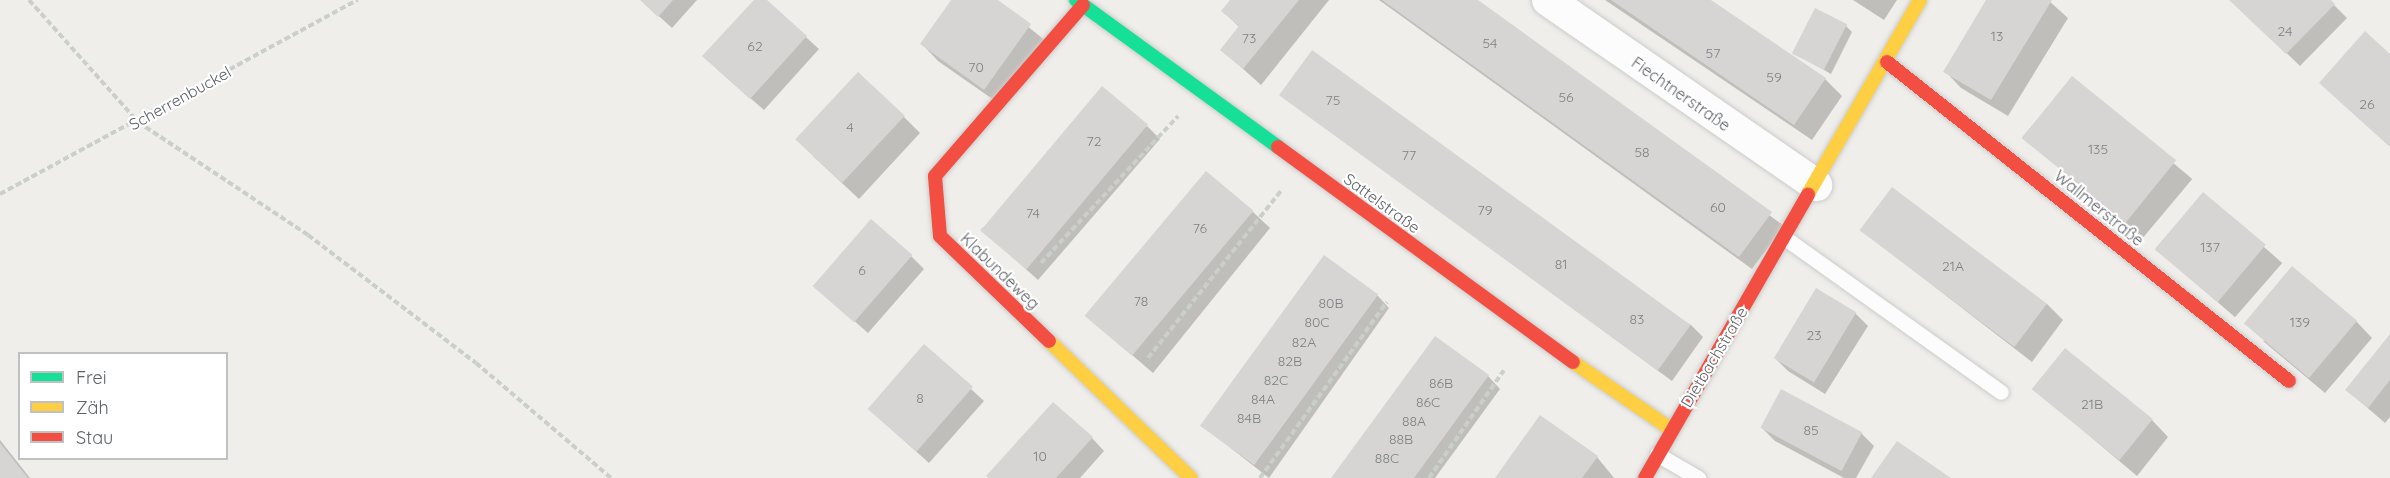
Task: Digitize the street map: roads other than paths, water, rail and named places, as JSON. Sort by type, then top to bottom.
[{"type":"street","name":"Fiechtnerstraße","points":[[1548,0],[1816,185]]},
{"type":"street","name":"Dietbachstraße","points":[[1645,478],[1671,429],[1887,62],[1920,0]]},
{"type":"street","name":"Sattelstraße","points":[[1080,2],[1671,429]]},
{"type":"street","name":"Klabundeweg","points":[[1080,2],[935,176],[940,236],[1191,478]]},
{"type":"street","name":"Wallmerstraße","points":[[1887,62],[2289,381]]},
{"type":"lane","points":[[1785,238],[2001,392]]},
{"type":"lane","points":[[1658,454],[1698,478]]}]
